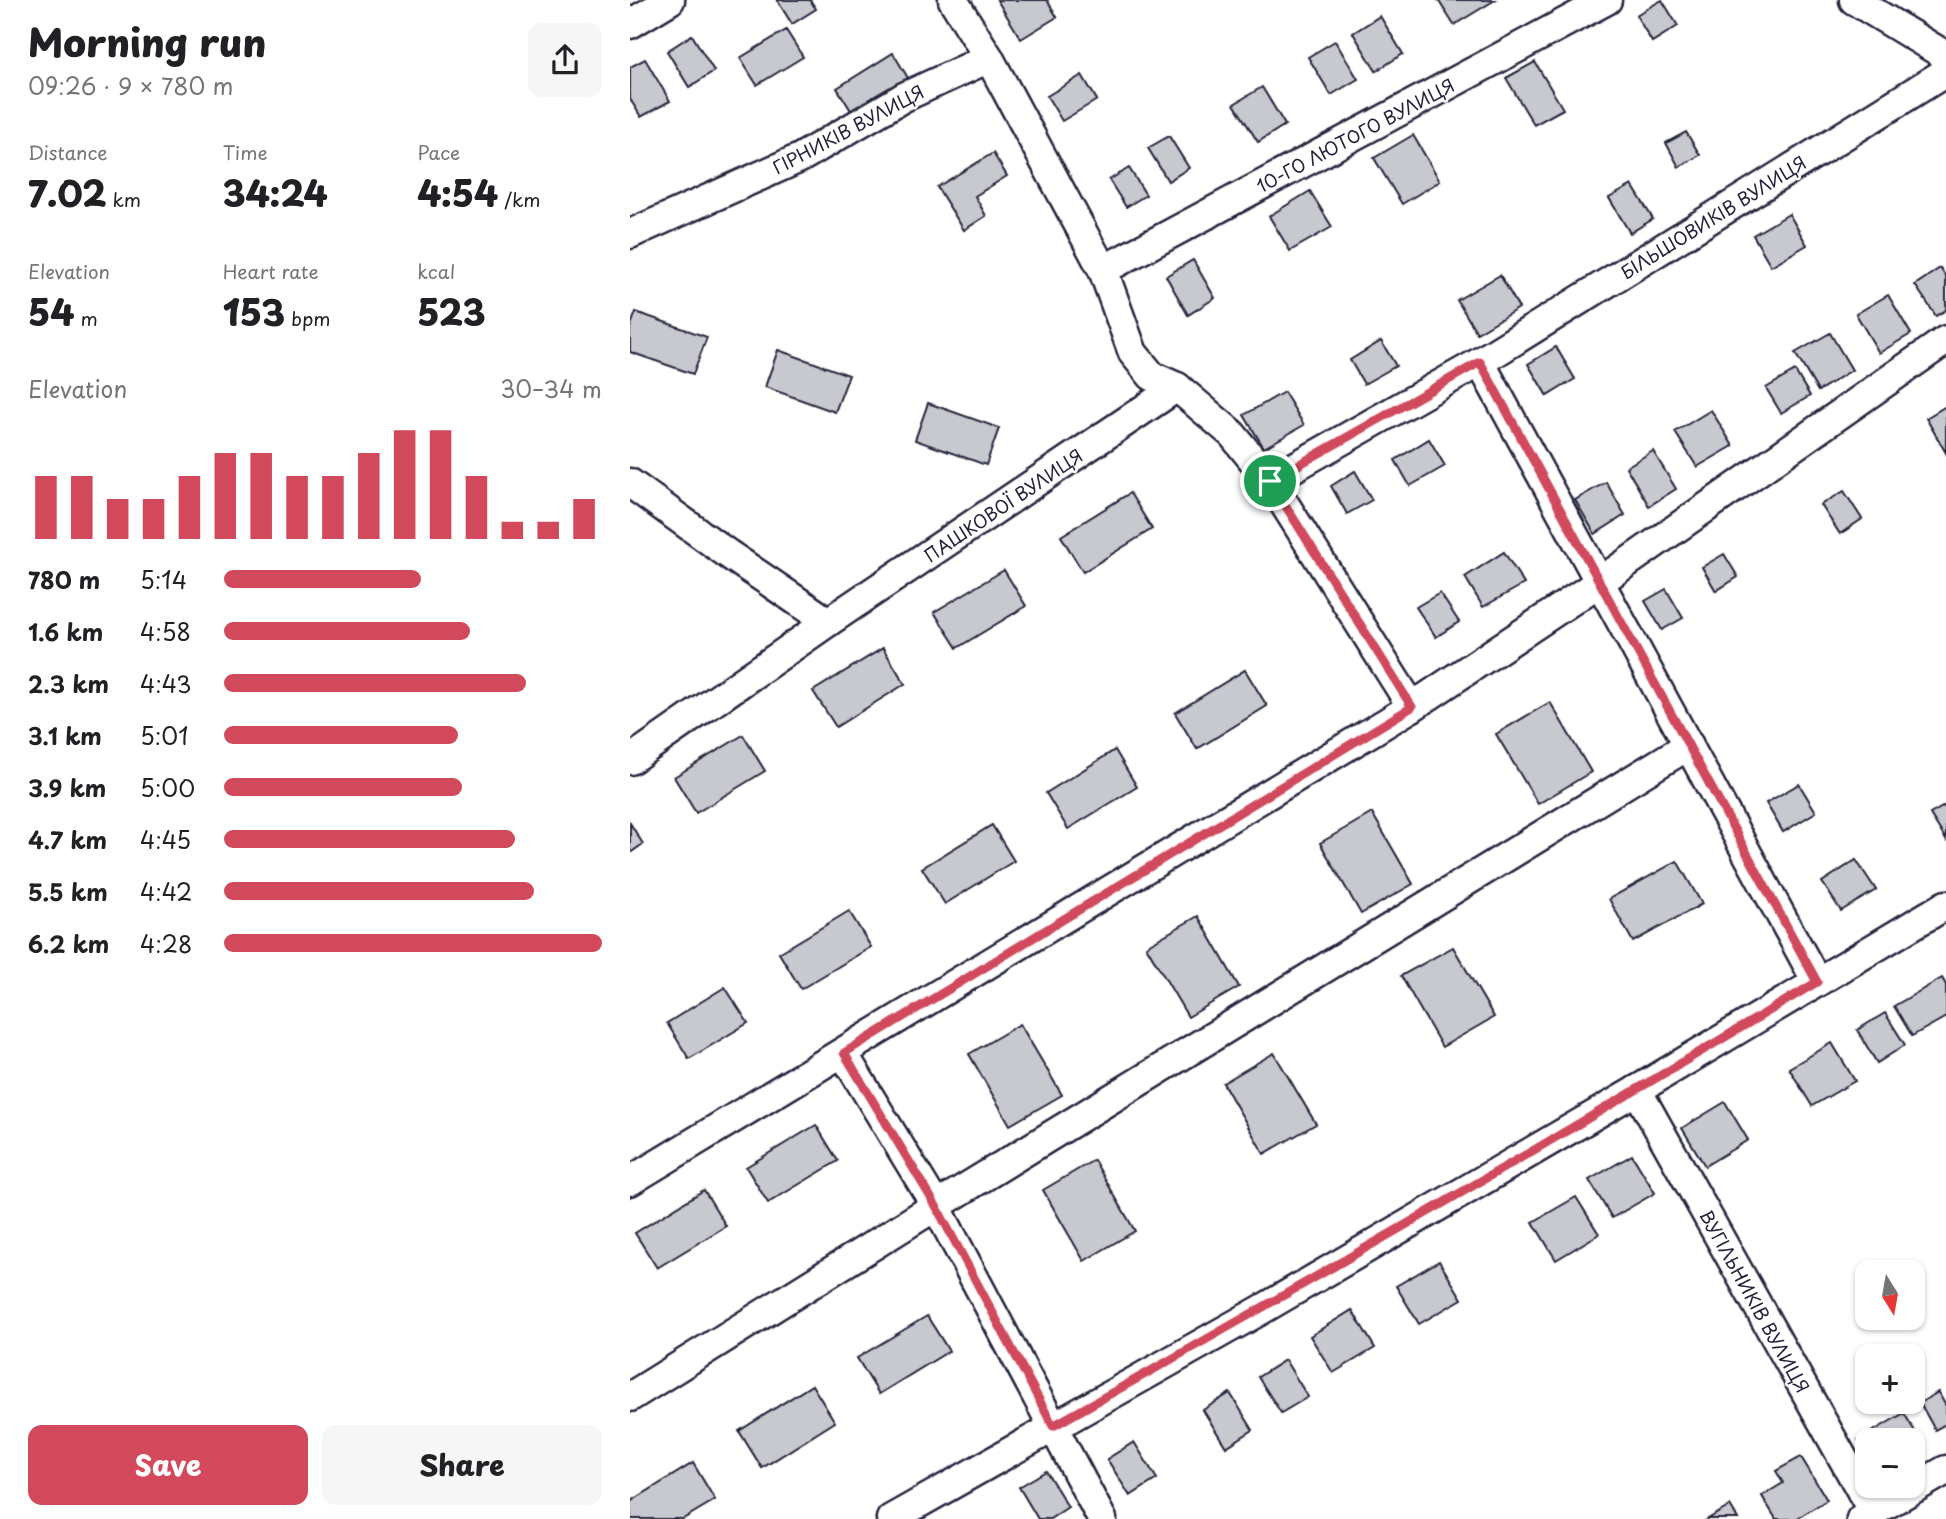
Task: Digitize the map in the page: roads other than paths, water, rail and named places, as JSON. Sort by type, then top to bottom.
[{"type":"street","points":[[630,24],[670,0]]},
{"type":"street","points":[[953,0],[989,58],[1103,270],[1133,353],[1152,376],[1177,387],[1232,434],[1270,481],[1412,707]]},
{"type":"street","name":"10-ГО ЛЮТОГО ВУЛИЦЯ","points":[[1103,270],[1607,0]]},
{"type":"street","points":[[1854,0],[1946,56]]},
{"type":"street","name":"ГІРНИКІВ ВУЛИЦЯ","points":[[630,234],[800,159],[904,97],[989,58]]},
{"type":"street","name":"БІЛЬШОВИКІВ ВУЛИЦЯ","points":[[1270,481],[1480,362],[1946,72]]},
{"type":"street","points":[[630,1181],[1412,707],[1598,583],[1945,342]]},
{"type":"street","points":[[1480,362],[1817,982]]},
{"type":"street","name":"ПАШКОВОЇ ВУЛИЦЯ","points":[[630,760],[828,622],[1177,387]]},
{"type":"street","points":[[630,483],[828,622]]},
{"type":"street","points":[[630,1397],[936,1206],[1689,745]]},
{"type":"street","points":[[891,1519],[1261,1310],[1946,905]]},
{"type":"street","points":[[844,1053],[936,1206],[1102,1519]]},
{"type":"street","name":"ВУГІЛЬНИКІВ ВУЛИЦЯ","points":[[1637,1090],[1867,1516],[1946,1469]]}]
